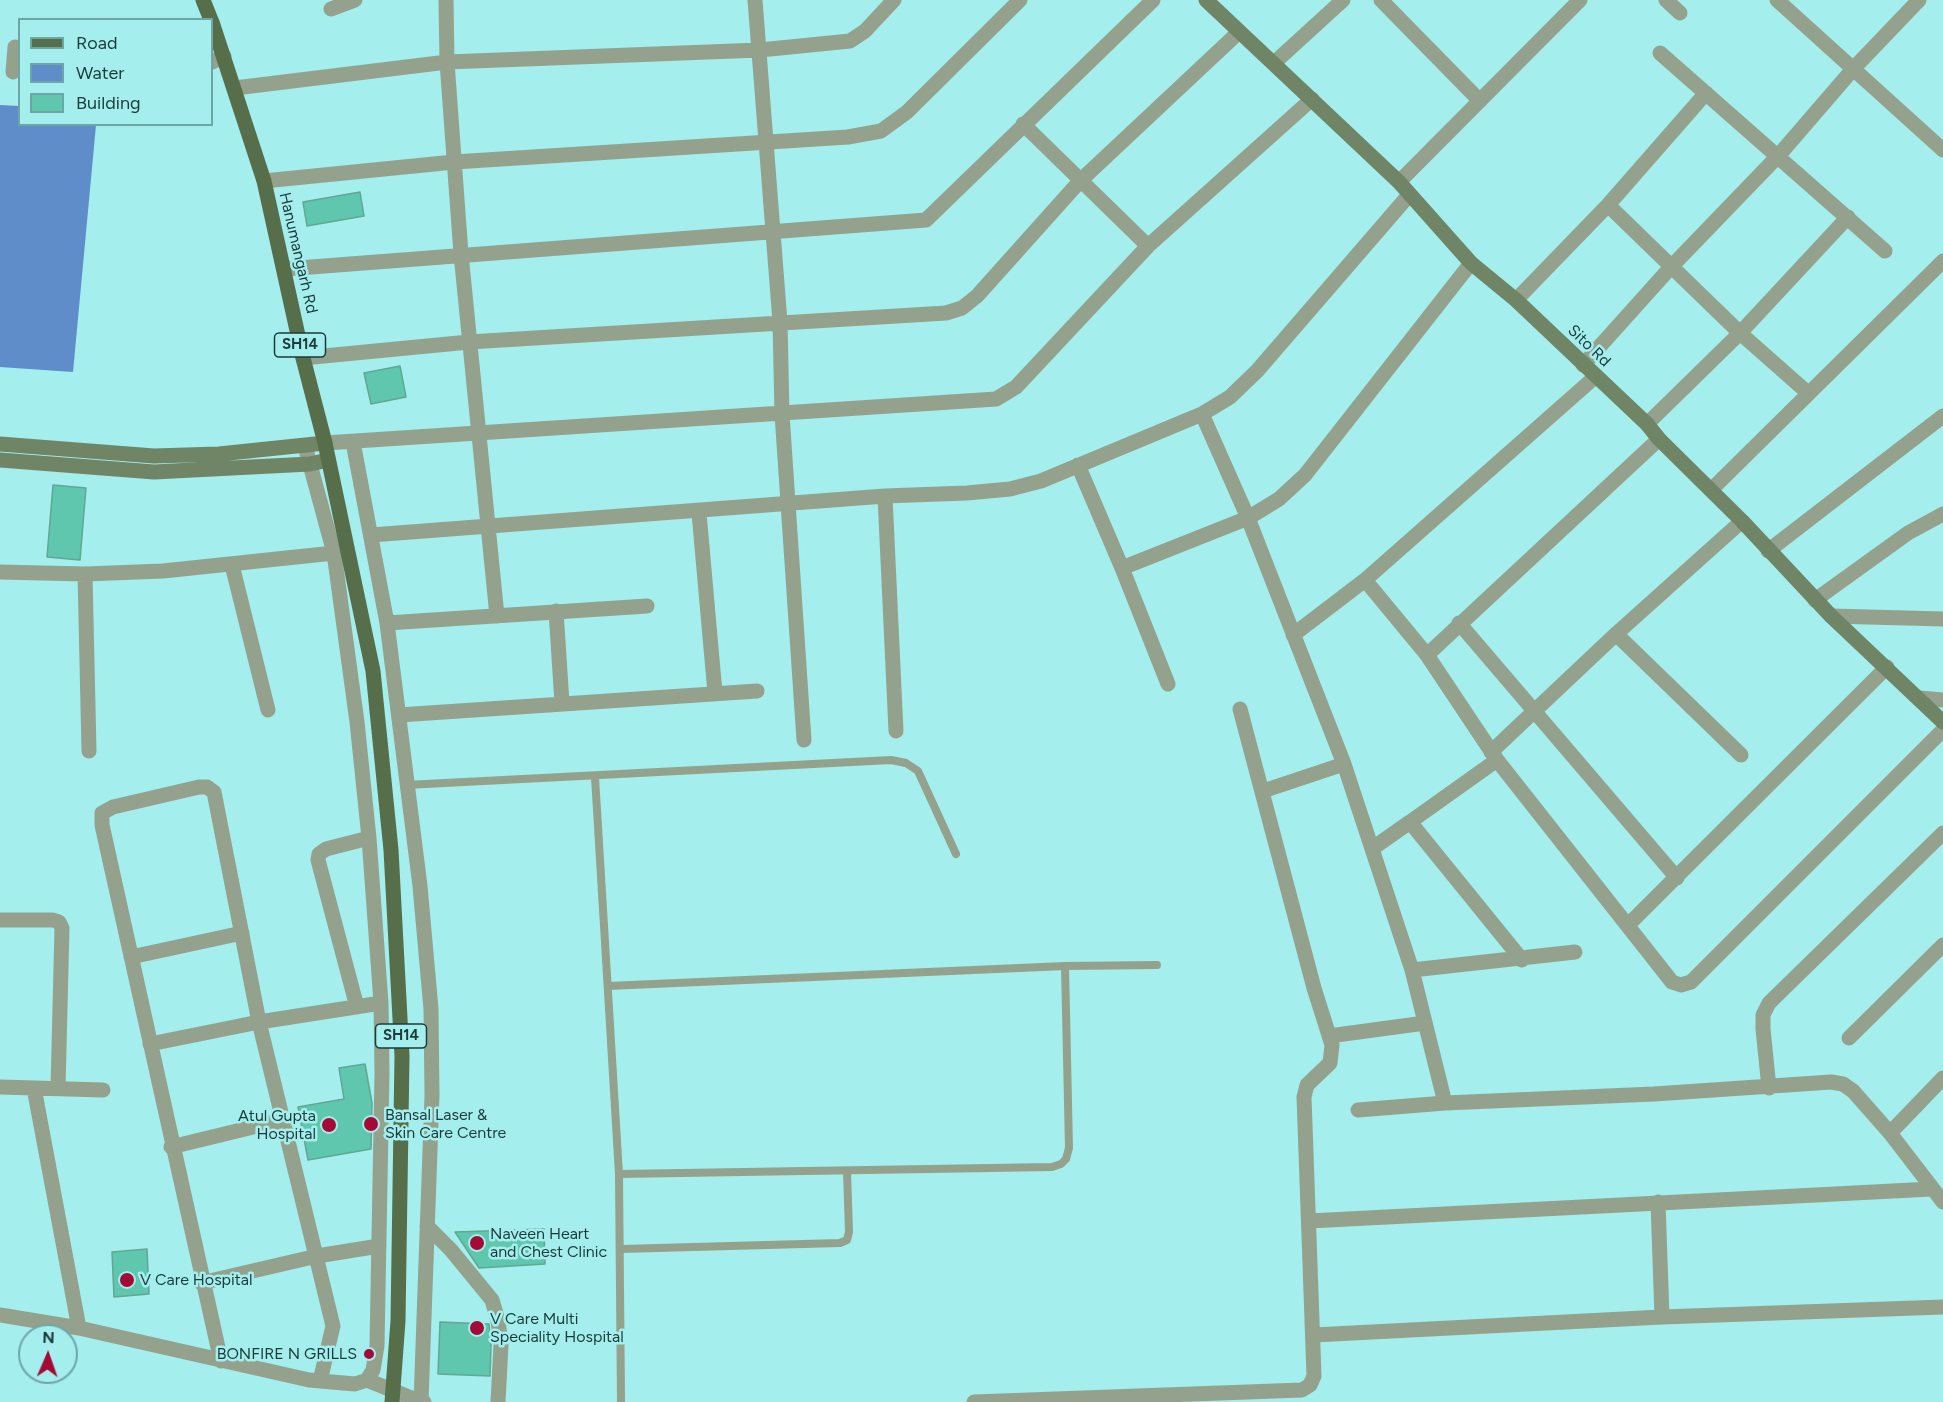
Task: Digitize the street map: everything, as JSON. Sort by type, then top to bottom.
[{"type":"main road","name":"Hanumangarh Rd","points":[[204,0],[209,18]]},
{"type":"main road","name":"Sito Rd","points":[[1206,0],[1399,182],[1471,263],[1516,300],[1647,424],[1815,600],[1943,722]]},
{"type":"main road","name":"Hanumangarh Rd","points":[[213,32],[218,59],[235,88],[264,181],[303,358],[325,443],[374,671],[391,850],[402,1056],[398,1321],[392,1402]]},
{"type":"main road","points":[[0,444],[154,456],[325,443]]},
{"type":"main road","points":[[0,460],[154,472],[310,464],[328,460]]},
{"type":"street","points":[[331,9],[355,0]]},
{"type":"street","points":[[446,0],[447,62],[461,254],[496,616]]},
{"type":"street","points":[[755,0],[780,322],[782,414],[804,740]]},
{"type":"street","points":[[235,88],[447,62],[760,50],[850,41],[865,31],[894,0]]},
{"type":"street","points":[[264,181],[454,162],[848,137],[880,131],[907,112],[1020,0]]},
{"type":"street","points":[[285,269],[926,220],[1153,0]]},
{"type":"street","points":[[1274,63],[1343,0]]},
{"type":"street","points":[[1381,0],[1480,101]]},
{"type":"street","points":[[1399,182],[1580,0]]},
{"type":"street","points":[[1666,0],[1680,13]]},
{"type":"street","points":[[1777,0],[1943,150]]},
{"type":"street","points":[[1583,365],[1671,267],[1779,155],[1854,68],[1919,0]]},
{"type":"street","points":[[303,358],[469,342],[946,313],[962,308],[977,296],[1080,181],[1239,32]]},
{"type":"street","points":[[11,47],[11,72]]},
{"type":"street","points":[[1660,53],[1779,155],[1885,251]]},
{"type":"street","points":[[1516,300],[1608,205],[1706,93]]},
{"type":"street","points":[[325,443],[996,399],[1016,387],[1148,246],[1312,99]]},
{"type":"street","points":[[1023,124],[1148,246]]},
{"type":"street","points":[[371,536],[699,513],[885,496],[1010,489],[1041,481],[1202,414],[1230,397],[1257,371],[1409,195]]},
{"type":"street","points":[[1608,205],[1740,333],[1808,393]]},
{"type":"street","points":[[1647,424],[1740,333],[1848,217]]},
{"type":"street","points":[[1711,490],[1943,261]]},
{"type":"street","points":[[1122,568],[1248,518],[1279,499],[1305,475],[1471,263]]},
{"type":"street","points":[[1293,635],[1365,580],[1595,377]]},
{"type":"street","points":[[1202,414],[1248,518],[1344,764],[1412,970],[1445,1103]]},
{"type":"street","points":[[1768,551],[1943,416]]},
{"type":"street","points":[[1427,655],[1659,439]]},
{"type":"street","points":[[0,1315],[80,1328],[220,1361],[320,1381],[355,1384],[367,1380],[422,1402],[432,1095],[431,1009],[420,886],[387,622],[353,442]]},
{"type":"street","points":[[305,446],[334,553],[357,722],[369,838],[381,1003],[382,1158],[377,1346],[373,1370],[367,1380]]},
{"type":"street","points":[[1078,465],[1168,684]]},
{"type":"street","points":[[885,496],[896,731]]},
{"type":"street","points":[[699,513],[715,693]]},
{"type":"street","points":[[1815,600],[1908,533],[1943,514]]},
{"type":"street","points":[[1373,848],[1494,756],[1533,712],[1742,521]]},
{"type":"street","points":[[0,572],[86,574],[232,565],[334,553]]},
{"type":"street","points":[[232,565],[268,710]]},
{"type":"street","points":[[86,574],[89,751]]},
{"type":"street","points":[[1365,580],[1427,655],[1494,756],[1672,982],[1681,985],[1690,982],[1943,730]]},
{"type":"street","points":[[387,622],[647,606]]},
{"type":"street","points":[[556,611],[562,703]]},
{"type":"street","points":[[1831,616],[1943,619]]},
{"type":"street","points":[[1459,623],[1677,878]]},
{"type":"street","points":[[1616,634],[1741,755]]},
{"type":"street","points":[[1628,925],[1887,667]]},
{"type":"street","points":[[399,715],[757,691]]},
{"type":"street","points":[[1919,698],[1943,700]]},
{"type":"street","points":[[974,1402],[1302,1389],[1310,1385],[1314,1376],[1304,1097],[1307,1085],[1330,1063],[1332,1045],[1293,911],[1240,709]]},
{"type":"street","points":[[1263,791],[1344,764]]},
{"type":"street","points":[[220,1361],[171,1147],[102,825],[102,813],[113,807],[199,787],[207,787],[214,792],[259,1022],[333,1326],[320,1381]]},
{"type":"street","points":[[1410,822],[1522,960]]},
{"type":"street","points":[[1769,1088],[1763,1015],[1769,1003],[1943,833]]},
{"type":"street","points":[[357,1007],[318,860],[320,854],[326,849],[369,838]]},
{"type":"street","points":[[0,920],[52,920],[59,922],[62,928],[58,1088]]},
{"type":"street","points":[[131,957],[242,933]]},
{"type":"street","points":[[1849,1038],[1943,945]]},
{"type":"street","points":[[1412,970],[1522,960],[1575,952]]},
{"type":"street","points":[[150,1044],[259,1022],[381,1003]]},
{"type":"street","points":[[1329,1036],[1425,1023]]},
{"type":"street","points":[[1890,1133],[1943,1078]]},
{"type":"street","points":[[1358,1110],[1445,1103],[1769,1088],[1831,1082],[1843,1084],[1853,1091],[1890,1133],[1943,1203]]},
{"type":"street","points":[[0,1087],[103,1090]]},
{"type":"street","points":[[34,1088],[80,1328]]},
{"type":"street","points":[[171,1147],[282,1120]]},
{"type":"street","points":[[1309,1221],[1932,1189]]},
{"type":"street","points":[[1658,1202],[1662,1317]]},
{"type":"street","points":[[427,1226],[451,1250],[492,1300],[498,1320],[501,1345],[498,1402]]},
{"type":"street","points":[[201,1283],[317,1257],[379,1246]]},
{"type":"street","points":[[1314,1335],[1662,1317],[1943,1307]]},
{"type":"lane","points":[[406,785],[891,760],[906,763],[918,771],[956,854]]},
{"type":"lane","points":[[595,777],[619,1174],[621,1402]]},
{"type":"lane","points":[[608,986],[1065,966],[1157,965]]},
{"type":"lane","points":[[619,1174],[1052,1167],[1061,1164],[1066,1159],[1069,1148],[1065,966]]},
{"type":"lane","points":[[621,1249],[840,1243],[847,1240],[849,1232],[847,1171]]},
{"type":"water","points":[[0,105],[18,106],[18,126],[96,126],[73,372],[0,367]]},
{"type":"building","points":[[360,192],[364,216],[307,226],[303,202]]},
{"type":"building","points":[[400,366],[406,397],[371,404],[364,373]]},
{"type":"building","points":[[53,485],[86,488],[80,560],[47,557]]},
{"type":"building","points":[[365,1064],[372,1103],[371,1149],[308,1160],[298,1107],[344,1099],[339,1068]]},
{"type":"building","points":[[544,1229],[545,1264],[479,1268],[455,1232]]},
{"type":"building","points":[[147,1249],[149,1294],[114,1297],[112,1252]]},
{"type":"building","points":[[440,1322],[489,1324],[490,1376],[438,1374]]},
{"type":"place","name":"Bansal Laser & Skin Care Centre","points":[[371,1124]]},
{"type":"place","name":"Atul Gupta Hospital","points":[[329,1125]]},
{"type":"place","name":"Naveen Heart and Chest Clinic","points":[[477,1243]]},
{"type":"place","name":"V Care Hospital","points":[[127,1280]]},
{"type":"place","name":"V Care Multi Speciality Hospital","points":[[477,1328]]},
{"type":"place","name":"BONFIRE N GRILLS","points":[[369,1354]]}]
